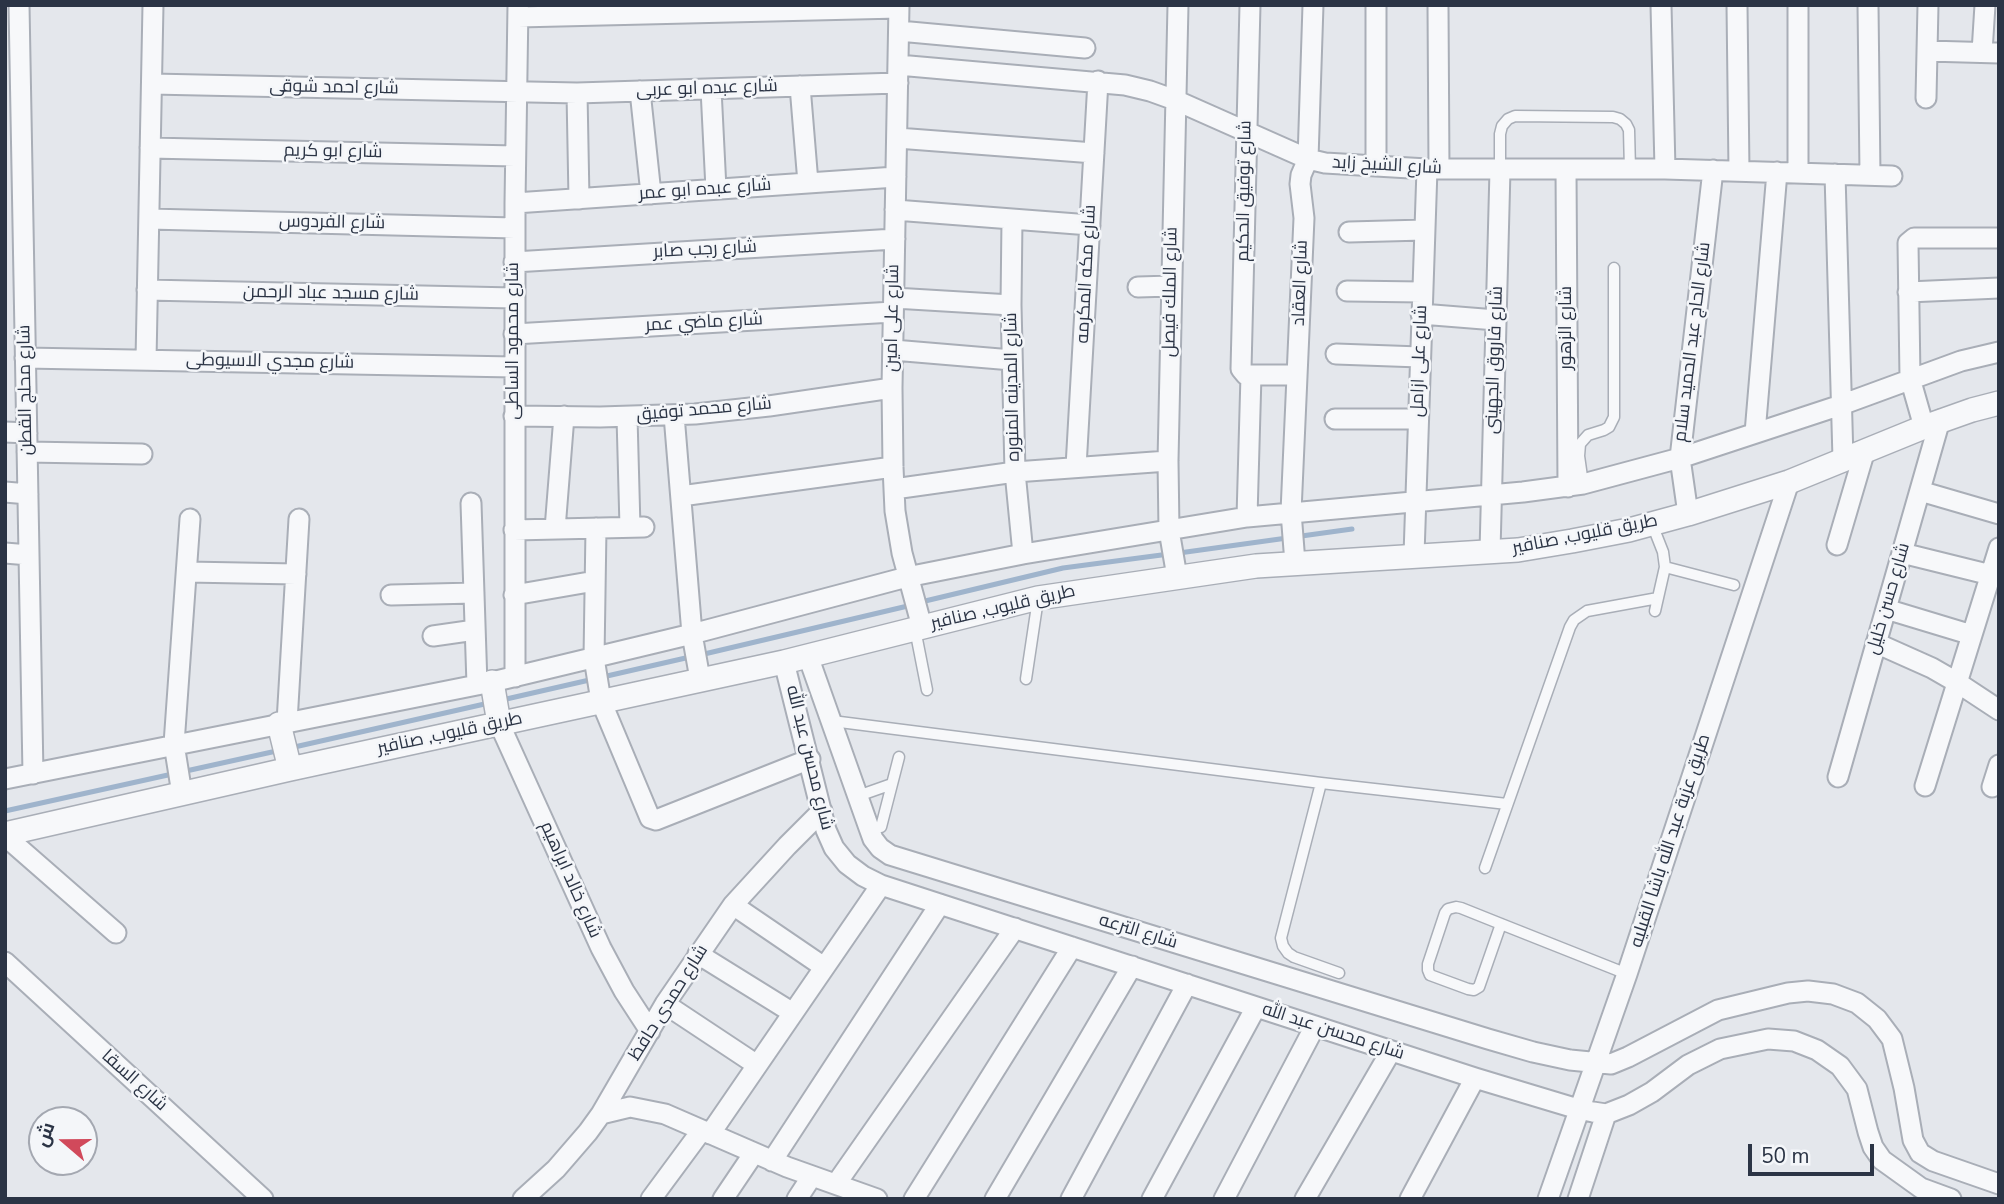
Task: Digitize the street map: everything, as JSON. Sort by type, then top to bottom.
[{"type":"street","points":[[146,360],[153,5]]},
{"type":"street","name":"شارع الملك فيصل","points":[[1177,577],[1169,530],[1168,460],[1178,5]]},
{"type":"street","name":"شارع توفيق الحكيم","points":[[1247,517],[1249,375],[1241,369],[1250,5]]},
{"type":"street","name":"شارع العقاد","points":[[1295,563],[1291,512],[1304,218],[1300,184],[1308,159],[1313,5]]},
{"type":"street","points":[[1376,5],[1376,166]]},
{"type":"street","name":"شارع على ازامل","points":[[1414,555],[1424,230],[1433,169],[1438,5]]},
{"type":"street","points":[[1661,5],[1665,169]]},
{"type":"street","points":[[1737,5],[1739,171]]},
{"type":"street","points":[[1798,5],[1798,173]]},
{"type":"street","points":[[1868,5],[1870,175]]},
{"type":"street","points":[[1926,98],[1928,5]]},
{"type":"street","points":[[1927,51],[1990,52],[1985,5]]},
{"type":"street","points":[[518,11],[900,7]]},
{"type":"street","name":"شارع على امين","points":[[900,7],[892,350],[893,467],[895,511],[919,627]]},
{"type":"street","name":"شارع محمود الساطى","points":[[515,677],[514,262],[518,11]]},
{"type":"street","name":"شارع محلج القطن","points":[[14,15],[12,44],[25,358],[33,774]]},
{"type":"street","points":[[899,31],[1085,48]]},
{"type":"street","name":"شارع الشيخ زايد","points":[[898,74],[1098,81],[1138,88],[1175,100],[1308,159],[1325,163],[1433,169],[1665,169],[1892,176]]},
{"type":"street","name":"شارع عبده ابو عربى","points":[[516,91],[577,93],[800,86],[898,74]]},
{"type":"street","name":"شارع مكه المكرمه","points":[[1076,467],[1098,81]]},
{"type":"street","name":"شارع احمد شوقى","points":[[152,84],[516,91]]},
{"type":"street","points":[[800,86],[808,183]]},
{"type":"street","points":[[711,89],[716,189]]},
{"type":"street","points":[[640,91],[651,194]]},
{"type":"street","points":[[577,93],[579,198]]},
{"type":"street","points":[[897,138],[1094,153]]},
{"type":"street","name":"شارع ابو كريم","points":[[150,148],[515,156]]},
{"type":"street","name":"شارع فاروق الجهينى","points":[[1490,551],[1500,170]]},
{"type":"street","name":"شارع الزهور","points":[[1566,170],[1576,485]]},
{"type":"street","name":"شارع الحاج عبد الحميد سلام","points":[[1688,514],[1680,458],[1713,170]]},
{"type":"street","points":[[1755,433],[1777,172]]},
{"type":"street","points":[[1835,174],[1843,459]]},
{"type":"street","name":"شارع عبده ابو عمر","points":[[515,203],[896,177]]},
{"type":"street","points":[[895,210],[1090,225]]},
{"type":"street","name":"شارع الفردوس","points":[[149,219],[515,228]]},
{"type":"street","name":"شارع المدينه المنوره","points":[[1012,219],[1015,472],[1023,554]]},
{"type":"street","points":[[1349,232],[1424,230]]},
{"type":"street","points":[[1932,423],[1910,378],[1908,243],[1914,238],[1999,238]]},
{"type":"street","name":"شارع رجب صابر","points":[[514,262],[895,239]]},
{"type":"street","points":[[1138,287],[1171,286]]},
{"type":"street","points":[[1908,292],[1999,288]]},
{"type":"street","name":"شارع مسجد عباد الرحمن","points":[[147,290],[514,298]]},
{"type":"street","points":[[1347,291],[1422,292]]},
{"type":"street","name":"شارع ماضي عمر","points":[[514,334],[894,305],[1011,305]]},
{"type":"street","points":[[1421,314],[1496,320]]},
{"type":"street","points":[[892,350],[1012,360]]},
{"type":"street","points":[[5,779],[484,684],[692,634],[907,577],[1023,554],[1247,517],[1576,485],[1680,458],[1841,405],[1961,361],[1999,352]]},
{"type":"street","points":[[1336,354],[1420,357]]},
{"type":"street","name":"شارع مجدي الاسيوطى","points":[[25,358],[514,367]]},
{"type":"street","points":[[1249,375],[1297,376]]},
{"type":"street","name":"شارع محمد توفيق","points":[[514,416],[674,415],[769,406],[892,388]]},
{"type":"street","name":"طريق قليوب, صنافير","points":[[5,835],[290,769],[784,662],[1038,598],[1256,566],[1518,550],[1572,541],[1688,514],[1789,482],[1932,423],[1999,403]]},
{"type":"street","points":[[674,415],[692,634],[700,679]]},
{"type":"street","points":[[555,529],[564,416]]},
{"type":"street","points":[[514,530],[637,527],[626,417]]},
{"type":"street","points":[[1335,419],[1418,419]]},
{"type":"street","name":"شارع حسن خليل","points":[[1838,777],[1920,491],[1932,423]]},
{"type":"street","points":[[5,432],[27,443],[142,454]]},
{"type":"street","points":[[1837,545],[1865,450]]},
{"type":"street","points":[[894,489],[1015,472],[1168,460]]},
{"type":"street","points":[[681,496],[893,467]]},
{"type":"street","name":"طريق عزبة عبد الله باشا القبليه","points":[[1548,1199],[1627,974],[1789,482]]},
{"type":"street","points":[[1920,491],[1999,514]]},
{"type":"street","points":[[5,492],[28,494]]},
{"type":"street","points":[[471,503],[475,630],[484,684],[499,723]]},
{"type":"street","points":[[182,794],[174,744],[190,519]]},
{"type":"street","points":[[290,769],[283,723],[299,519]]},
{"type":"street","points":[[596,528],[594,658],[601,701],[649,816],[656,820],[810,759]]},
{"type":"street","points":[[1925,786],[1999,548]]},
{"type":"street","points":[[5,553],[29,555]]},
{"type":"street","points":[[1902,553],[1991,575]]},
{"type":"street","points":[[187,572],[296,575]]},
{"type":"street","points":[[514,595],[595,581]]},
{"type":"street","points":[[391,595],[474,593]]},
{"type":"street","points":[[1886,609],[1972,635]]},
{"type":"street","points":[[433,636],[475,630]]},
{"type":"street","points":[[1876,643],[1932,668],[1999,710]]},
{"type":"street","name":"شارع الترعه","points":[[808,656],[873,839],[890,855],[1488,1039],[1533,1052],[1596,1063]]},
{"type":"street","name":"شارع محسن عبد الله","points":[[784,662],[826,830],[834,848],[847,864],[863,876],[881,885],[1475,1078],[1578,1110],[1606,1114]]},
{"type":"street","name":"شارع خالد ابراهيم","points":[[499,723],[601,948],[650,1031]]},
{"type":"street","points":[[1992,787],[1999,765]]},
{"type":"street","name":"شارع حمدى حافظ","points":[[523,1199],[556,1169],[601,1114],[666,1004],[733,905],[822,811]]},
{"type":"street","points":[[5,835],[116,933]]},
{"type":"street","points":[[652,1199],[757,1065],[881,885]]},
{"type":"street","points":[[723,1199],[763,1157],[940,904]]},
{"type":"street","points":[[733,905],[824,967]]},
{"type":"street","points":[[836,1184],[1014,928]]},
{"type":"street","points":[[914,1199],[1072,947]]},
{"type":"street","points":[[698,954],[793,1013]]},
{"type":"street","name":"شارع السقا","points":[[5,962],[263,1199]]},
{"type":"street","points":[[995,1199],[1132,966]]},
{"type":"street","points":[[1071,1199],[1186,984]]},
{"type":"street","points":[[1596,1063],[1611,1063],[1628,1057],[1718,1010],[1788,993],[1833,994],[1857,1003],[1877,1019],[1892,1039],[1913,1140],[1920,1153],[1933,1161],[1998,1181]]},
{"type":"street","points":[[666,1004],[757,1065]]},
{"type":"street","points":[[1152,1199],[1256,1007]]},
{"type":"street","points":[[1224,1199],[1315,1026]]},
{"type":"street","points":[[1578,1199],[1606,1114],[1652,1092],[1705,1055],[1720,1049],[1769,1039],[1794,1041],[1817,1050],[1840,1066],[1857,1089],[1873,1147],[1882,1160],[1921,1188],[1951,1199]]},
{"type":"street","points":[[1305,1199],[1391,1051]]},
{"type":"street","points":[[1410,1199],[1475,1078]]},
{"type":"street","points":[[601,1114],[630,1107],[665,1114],[763,1157],[875,1198]]},
{"type":"street","points":[[797,1199],[812,1176]]},
{"type":"lane","points":[[1500,170],[1502,126],[1515,116],[1620,119],[1629,130],[1630,170]]},
{"type":"lane","points":[[1576,485],[1580,444],[1588,435],[1604,430],[1614,417],[1614,268]]},
{"type":"lane","points":[[1652,523],[1663,552],[1665,567],[1655,611]]},
{"type":"lane","points":[[1665,567],[1734,585]]},
{"type":"lane","points":[[1026,680],[1038,598]]},
{"type":"lane","points":[[1485,868],[1574,620],[1587,611],[1658,598]]},
{"type":"lane","points":[[919,627],[927,690]]},
{"type":"lane","points":[[831,721],[1507,804]]},
{"type":"lane","points":[[881,827],[899,757]]},
{"type":"lane","points":[[1321,783],[1282,938],[1283,946],[1294,957],[1339,973]]},
{"type":"lane","points":[[858,796],[892,785]]},
{"type":"lane","points":[[1501,924],[1479,987],[1468,989],[1430,975],[1428,964],[1445,913],[1456,906],[1627,974]]},
{"type":"waterway","points":[[1179,553],[1352,529]]},
{"type":"waterway","points":[[921,602],[1063,568],[1169,554]]},
{"type":"waterway","points":[[700,655],[912,605]]},
{"type":"waterway","points":[[502,700],[690,657]]},
{"type":"waterway","points":[[290,748],[489,703]]},
{"type":"waterway","points":[[5,811],[281,750]]}]
